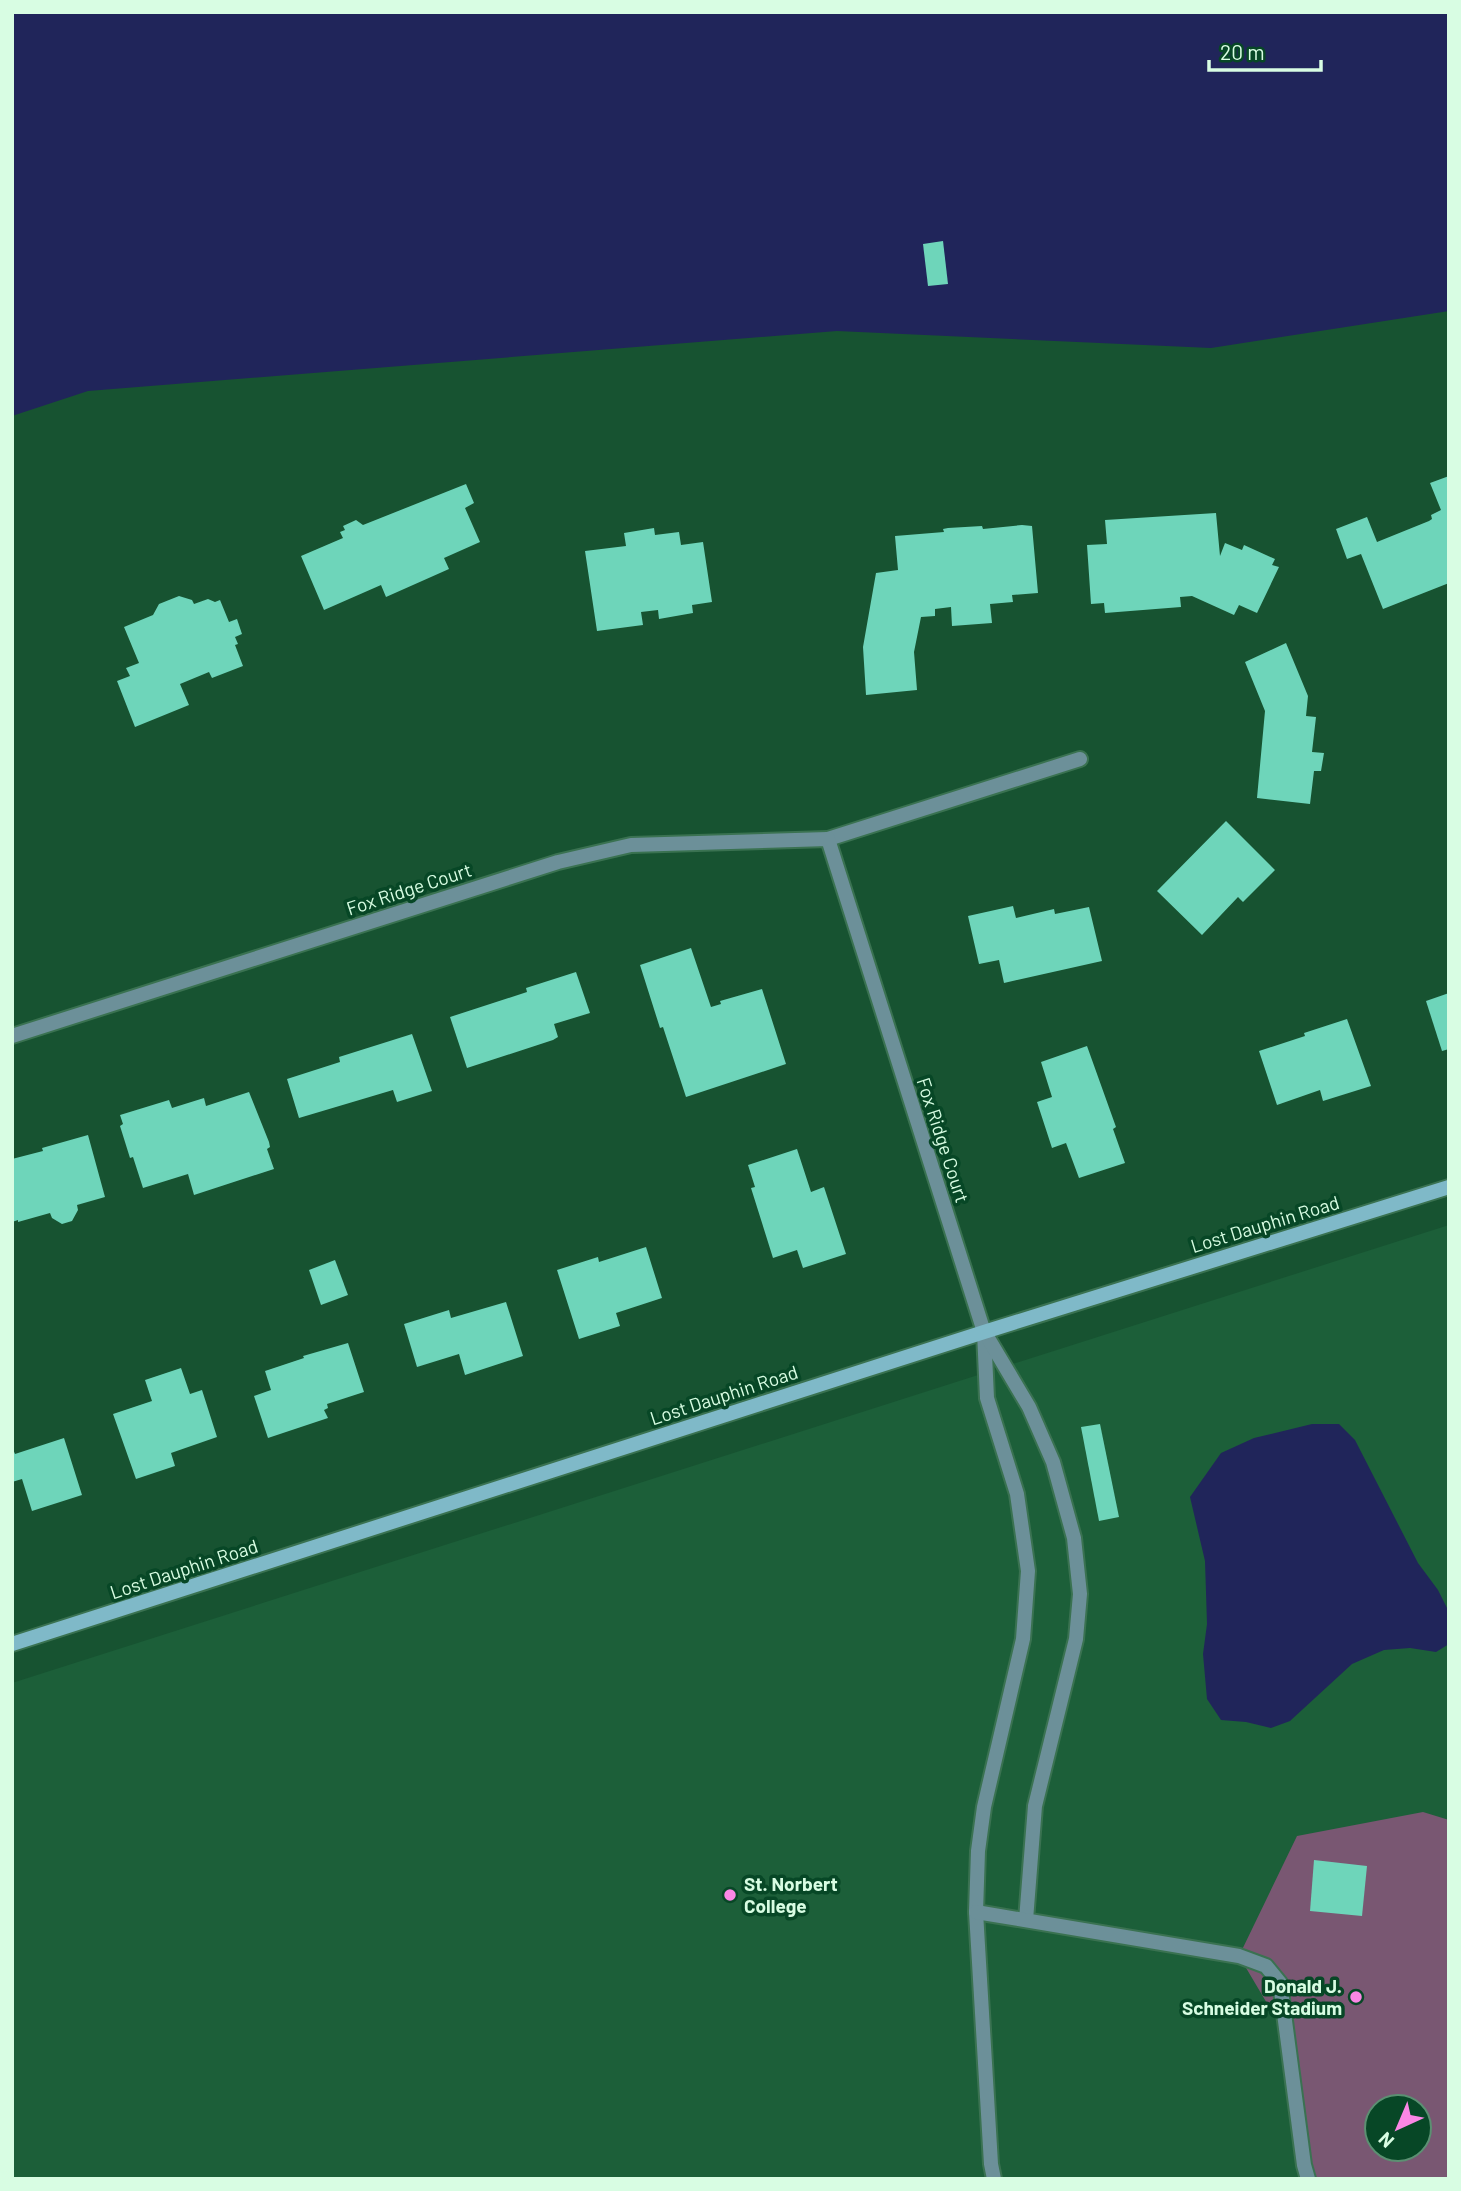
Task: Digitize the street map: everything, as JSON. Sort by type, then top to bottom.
[{"type":"main road","name":"Lost Dauphin Road","points":[[12,1644],[984,1332],[1449,1187]]},
{"type":"street","name":"Fox Ridge Court","points":[[12,1036],[558,862],[631,845],[828,839],[1080,759]]},
{"type":"street","name":"Fox Ridge Court","points":[[828,839],[984,1332]]},
{"type":"street","points":[[984,1332],[987,1398],[1017,1494],[1028,1572],[1023,1639],[984,1807],[978,1851],[976,1912],[994,2179]]},
{"type":"street","points":[[984,1332],[1029,1407],[1053,1462],[1074,1538],[1080,1594],[1076,1639],[1035,1806],[1026,1920]]},
{"type":"street","points":[[976,1912],[1239,1956],[1266,1966],[1280,1983],[1308,2179]]},
{"type":"shaded area","points":[[12,12],[1449,12],[1449,311],[1211,348],[837,331],[88,391],[12,416]]},
{"type":"shaded area","name":"St. Norbert College","points":[[1449,1225],[1449,2179],[12,2179],[12,1683]]},
{"type":"shaded area","points":[[1312,1424],[1339,1424],[1355,1440],[1418,1563],[1438,1590],[1449,1612],[1449,1644],[1436,1652],[1410,1648],[1384,1650],[1352,1664],[1290,1721],[1271,1728],[1221,1720],[1207,1699],[1203,1654],[1207,1624],[1205,1561],[1190,1497],[1221,1453],[1254,1438]]},
{"type":"shaded area","name":"Donald J. Schneider Stadium","points":[[1423,1812],[1449,1820],[1449,2179],[1314,2179],[1287,2037],[1239,1956],[1297,1836]]},
{"type":"building","points":[[943,241],[948,284],[928,286],[923,244]]},
{"type":"building","points":[[1449,476],[1449,583],[1383,609],[1361,554],[1347,559],[1336,529],[1367,517],[1377,542],[1429,521],[1432,519],[1431,515],[1441,510],[1430,483]]},
{"type":"building","points":[[466,484],[474,503],[465,508],[480,542],[444,558],[449,569],[386,597],[381,585],[324,610],[301,556],[343,538],[340,532],[345,530],[343,526],[356,520],[363,525]]},
{"type":"building","points":[[1216,513],[1220,556],[1225,543],[1242,550],[1244,545],[1275,559],[1272,565],[1279,567],[1257,613],[1239,605],[1234,615],[1192,596],[1180,597],[1181,607],[1105,613],[1104,603],[1091,604],[1087,545],[1107,544],[1105,520]]},
{"type":"building","points":[[982,526],[983,529],[1032,526],[1038,593],[1012,595],[1013,602],[990,604],[992,623],[952,626],[951,607],[935,609],[935,616],[921,617],[914,652],[917,690],[866,695],[863,647],[876,573],[898,570],[895,536],[944,532],[943,529],[948,528]]},
{"type":"building","points":[[654,528],[655,535],[679,532],[681,545],[703,542],[712,602],[692,605],[693,613],[659,619],[658,610],[641,612],[643,625],[597,631],[585,551],[626,546],[624,533]]},
{"type":"building","points":[[179,596],[192,600],[194,604],[208,599],[215,602],[220,600],[229,622],[237,619],[242,634],[235,637],[238,644],[235,645],[243,666],[212,678],[209,672],[180,684],[189,705],[135,727],[117,681],[130,676],[126,668],[139,663],[124,627],[153,615],[159,604]]},
{"type":"building","points":[[1286,643],[1308,696],[1306,716],[1316,717],[1312,752],[1324,753],[1321,771],[1314,771],[1310,804],[1257,798],[1265,711],[1245,662]]},
{"type":"building","points":[[1226,821],[1275,870],[1243,902],[1238,897],[1202,935],[1157,891]]},
{"type":"building","points":[[1013,906],[1016,918],[1054,909],[1055,914],[1089,907],[1102,961],[1004,983],[999,960],[979,964],[968,916]]},
{"type":"building","points":[[691,948],[711,1007],[721,1004],[720,1001],[762,989],[786,1064],[686,1097],[640,965]]},
{"type":"building","points":[[576,972],[590,1013],[554,1024],[558,1037],[553,1040],[467,1068],[450,1017],[527,992],[526,988]]},
{"type":"building","points":[[1449,993],[1449,1049],[1442,1051],[1426,1001]]},
{"type":"building","points":[[1347,1019],[1371,1086],[1323,1101],[1320,1090],[1277,1105],[1259,1051]]},
{"type":"building","points":[[412,1034],[432,1091],[397,1102],[393,1090],[299,1118],[287,1079],[340,1062],[339,1057]]},
{"type":"building","points":[[1087,1046],[1116,1127],[1113,1129],[1125,1163],[1079,1178],[1066,1143],[1052,1148],[1037,1102],[1052,1097],[1041,1062]]},
{"type":"building","points":[[249,1092],[269,1142],[270,1147],[267,1149],[274,1169],[194,1195],[188,1174],[143,1188],[133,1157],[130,1158],[120,1126],[123,1124],[120,1115],[169,1100],[172,1108],[204,1098],[206,1106]]},
{"type":"building","points":[[88,1135],[105,1197],[77,1205],[78,1210],[72,1221],[62,1224],[52,1218],[50,1213],[12,1222],[12,1159]]},
{"type":"building","points":[[797,1149],[811,1192],[824,1187],[846,1254],[803,1268],[797,1250],[773,1258],[751,1188],[755,1187],[748,1165]]},
{"type":"building","points":[[646,1247],[662,1298],[616,1313],[620,1326],[579,1339],[557,1270],[598,1257],[599,1262]]},
{"type":"building","points":[[335,1260],[348,1295],[321,1305],[309,1270]]},
{"type":"building","points":[[506,1302],[523,1356],[465,1375],[459,1354],[417,1367],[404,1324],[449,1310],[451,1318]]},
{"type":"building","points":[[348,1343],[364,1392],[327,1404],[328,1408],[324,1410],[328,1418],[268,1438],[254,1396],[271,1390],[265,1371]]},
{"type":"building","points":[[181,1368],[190,1394],[202,1390],[217,1437],[171,1453],[175,1466],[136,1479],[113,1414],[152,1401],[145,1380]]},
{"type":"building","points":[[1100,1424],[1119,1517],[1099,1521],[1081,1427]]},
{"type":"building","points":[[64,1438],[82,1495],[32,1511],[22,1479],[12,1482],[12,1447],[15,1454]]},
{"type":"building","points":[[1314,1860],[1367,1866],[1362,1916],[1310,1911]]},
{"type":"place","name":"St. Norbert College","points":[[730,1895]]},
{"type":"place","name":"Donald J. Schneider Stadium","points":[[1356,1997]]}]
